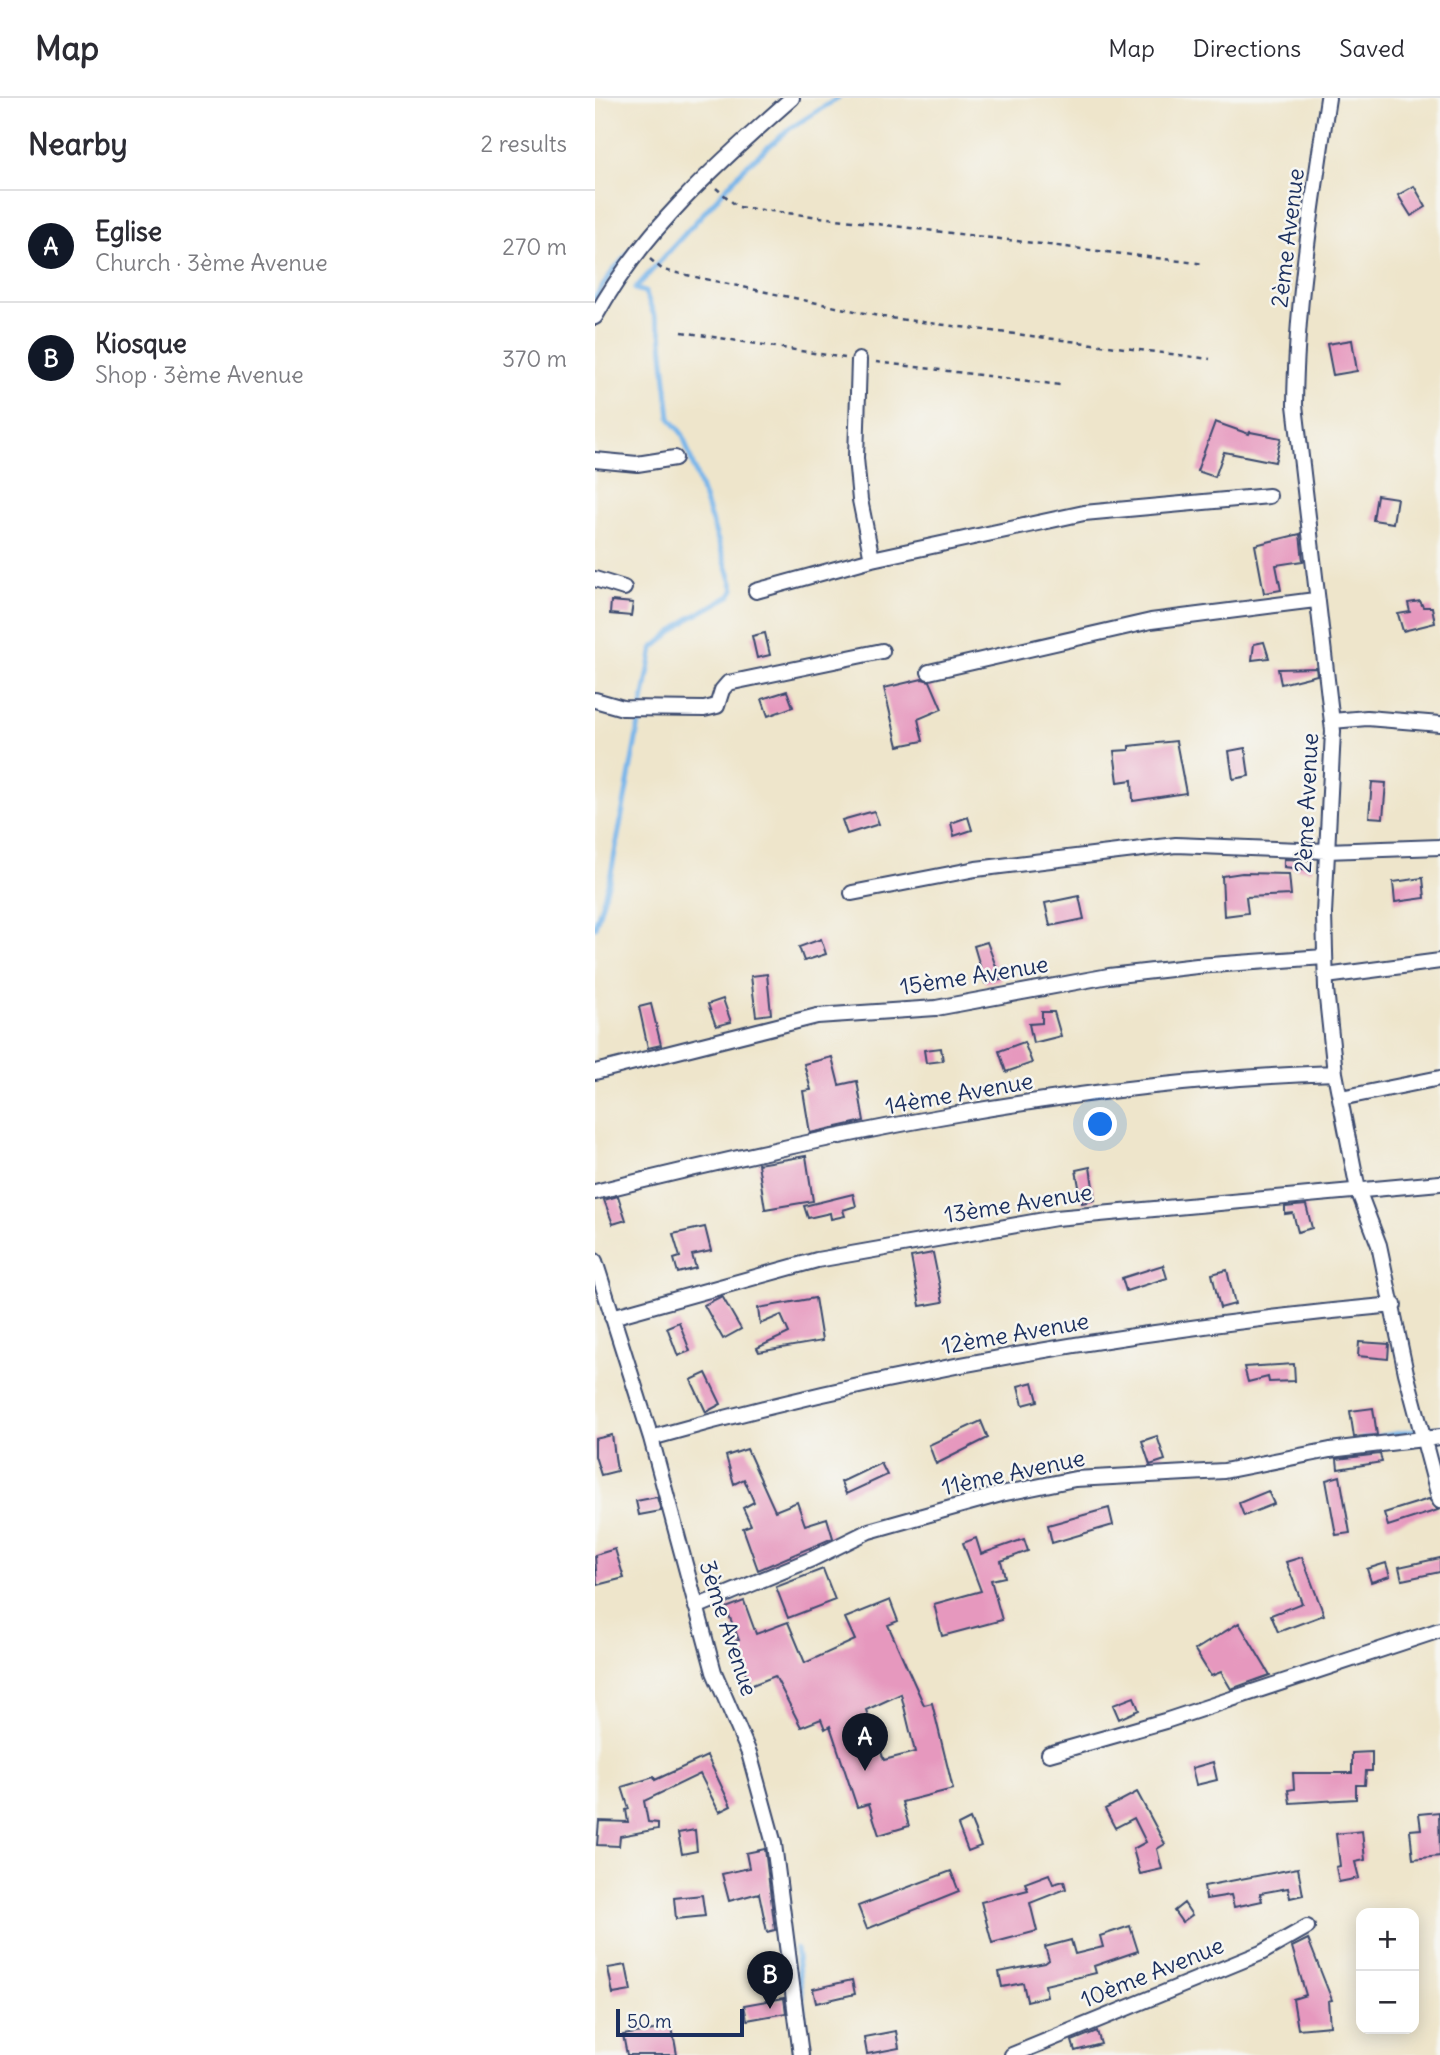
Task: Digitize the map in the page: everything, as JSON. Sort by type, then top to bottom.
[{"type":"street","points":[[595,317],[617,278],[640,250],[706,178],[792,98]]},
{"type":"street","name":"2ème Avenue","points":[[1328,98],[1295,363],[1296,433],[1332,721],[1324,957],[1335,1073],[1358,1190],[1379,1245],[1422,1440],[1440,1501]]},
{"type":"street","points":[[859,360],[856,458],[860,500],[872,559]]},
{"type":"street","points":[[595,460],[637,464],[675,458]]},
{"type":"street","points":[[756,591],[872,559],[1084,513],[1269,496]]},
{"type":"street","points":[[595,579],[624,588]]},
{"type":"street","points":[[929,672],[1151,621],[1315,600]]},
{"type":"street","points":[[595,700],[623,709],[704,709],[717,706],[722,690],[728,683],[882,651]]},
{"type":"street","points":[[1332,721],[1367,718],[1440,724]]},
{"type":"street","points":[[852,893],[975,869],[1176,845],[1326,851],[1440,847]]},
{"type":"street","name":"15ème Avenue","points":[[595,1072],[817,1016],[936,1008],[1109,976],[1197,966],[1324,957]]},
{"type":"street","points":[[1326,976],[1440,961]]},
{"type":"street","name":"14ème Avenue","points":[[595,1192],[772,1149],[1053,1099],[1178,1081],[1335,1073]]},
{"type":"street","points":[[1341,1098],[1440,1078]]},
{"type":"street","name":"13ème Avenue","points":[[612,1317],[817,1260],[1056,1217],[1440,1183]]},
{"type":"street","name":"3ème Avenue","points":[[595,1261],[651,1438],[714,1672],[749,1753],[774,1844],[801,2055]]},
{"type":"street","name":"12ème Avenue","points":[[651,1438],[804,1396],[992,1358],[1188,1326],[1394,1306]]},
{"type":"street","name":"11ème Avenue","points":[[696,1607],[812,1559],[869,1531],[1001,1494],[1075,1479],[1224,1471],[1330,1450],[1440,1437]]},
{"type":"street","points":[[1049,1754],[1164,1721],[1440,1630]]},
{"type":"street","name":"10ème Avenue","points":[[1012,2055],[1261,1953],[1307,1927]]},
{"type":"path","points":[[706,178],[738,207],[1205,264]]},
{"type":"path","points":[[640,250],[663,270],[883,317],[1210,359]]},
{"type":"building","points":[[1414,186],[1426,207],[1411,216],[1398,195]]},
{"type":"building","points":[[1352,340],[1357,371],[1333,375],[1327,344]]},
{"type":"building","points":[[1215,422],[1249,434],[1250,432],[1281,438],[1275,462],[1224,452],[1215,477],[1197,471]]},
{"type":"building","points":[[1377,495],[1397,498],[1393,523],[1373,520]]},
{"type":"building","points":[[1300,534],[1303,561],[1276,565],[1281,590],[1264,593],[1255,545]]},
{"type":"building","points":[[611,601],[633,603],[631,616],[610,614]]},
{"type":"building","points":[[1420,601],[1423,607],[1432,607],[1435,623],[1403,631],[1398,614],[1410,612],[1408,603]]},
{"type":"building","points":[[765,633],[770,655],[757,658],[752,636]]},
{"type":"building","points":[[1264,642],[1269,658],[1252,660],[1254,644]]},
{"type":"building","points":[[1316,668],[1317,675],[1281,684],[1278,669]]},
{"type":"building","points":[[922,679],[930,681],[942,709],[918,719],[923,741],[898,746],[884,688]]},
{"type":"building","points":[[787,691],[793,707],[768,716],[762,699]]},
{"type":"building","points":[[1176,741],[1186,793],[1133,801],[1132,780],[1118,782],[1114,751],[1129,750],[1129,746]]},
{"type":"building","points":[[1245,748],[1249,776],[1233,779],[1229,751]]},
{"type":"building","points":[[1372,782],[1386,783],[1383,818],[1369,817]]},
{"type":"building","points":[[874,811],[879,824],[847,834],[842,820]]},
{"type":"building","points":[[968,817],[972,830],[954,836],[951,823]]},
{"type":"building","points":[[1284,859],[1312,860],[1312,870],[1284,867]]},
{"type":"building","points":[[1242,873],[1289,874],[1291,895],[1246,897],[1248,913],[1224,916],[1222,876]]},
{"type":"building","points":[[1423,878],[1425,898],[1395,902],[1393,882]]},
{"type":"building","points":[[1079,896],[1084,919],[1050,926],[1045,903]]},
{"type":"building","points":[[821,939],[826,954],[804,961],[799,947]]},
{"type":"building","points":[[987,942],[1001,980],[985,983],[974,946]]},
{"type":"building","points":[[767,974],[771,1014],[756,1016],[751,976]]},
{"type":"building","points":[[723,999],[731,1022],[716,1026],[708,1004]]},
{"type":"building","points":[[651,1004],[661,1045],[648,1048],[639,1007]]},
{"type":"building","points":[[1042,1012],[1054,1012],[1061,1036],[1033,1043],[1029,1024],[1042,1023]]},
{"type":"building","points":[[1024,1042],[1032,1063],[1006,1072],[999,1051]]},
{"type":"building","points":[[941,1048],[943,1061],[926,1063],[924,1050]]},
{"type":"building","points":[[832,1057],[839,1085],[857,1081],[864,1121],[810,1133],[803,1091],[811,1090],[804,1064]]},
{"type":"building","points":[[806,1156],[813,1201],[765,1209],[758,1164]]},
{"type":"building","points":[[1090,1167],[1095,1200],[1082,1203],[1076,1170]]},
{"type":"building","points":[[853,1194],[856,1206],[843,1210],[845,1216],[831,1219],[830,1213],[808,1218],[804,1206]]},
{"type":"building","points":[[618,1196],[626,1220],[613,1224],[604,1200]]},
{"type":"building","points":[[1306,1205],[1312,1228],[1298,1232],[1293,1213],[1285,1214],[1285,1207]]},
{"type":"building","points":[[705,1227],[711,1251],[692,1255],[696,1268],[678,1273],[674,1259],[680,1257],[673,1234]]},
{"type":"building","points":[[933,1253],[943,1302],[920,1306],[911,1257]]},
{"type":"building","points":[[1163,1265],[1167,1278],[1126,1291],[1122,1278]]},
{"type":"building","points":[[1227,1270],[1235,1304],[1220,1308],[1212,1274]]},
{"type":"building","points":[[722,1296],[741,1329],[723,1339],[704,1305]]},
{"type":"building","points":[[815,1298],[822,1341],[759,1352],[757,1348],[789,1333],[781,1315],[760,1324],[758,1308]]},
{"type":"building","points":[[679,1322],[690,1351],[678,1356],[667,1327]]},
{"type":"building","points":[[1359,1342],[1389,1344],[1388,1359],[1358,1356]]},
{"type":"building","points":[[1294,1364],[1295,1381],[1269,1382],[1268,1377],[1248,1382],[1244,1367]]},
{"type":"building","points":[[706,1373],[721,1404],[706,1412],[691,1380]]},
{"type":"building","points":[[1033,1382],[1038,1401],[1023,1405],[1018,1386]]},
{"type":"building","points":[[1373,1408],[1377,1435],[1354,1437],[1350,1411]]},
{"type":"building","points":[[981,1421],[988,1438],[936,1464],[929,1445]]},
{"type":"building","points":[[612,1435],[617,1471],[601,1475],[595,1456],[595,1439]]},
{"type":"building","points":[[1157,1436],[1165,1460],[1150,1465],[1142,1441]]},
{"type":"building","points":[[747,1449],[775,1511],[797,1502],[805,1525],[827,1518],[833,1538],[758,1570],[743,1528],[751,1525],[743,1508],[754,1502],[744,1479],[734,1484],[726,1456]]},
{"type":"building","points":[[1380,1454],[1382,1462],[1338,1469],[1337,1459]]},
{"type":"building","points":[[881,1463],[887,1475],[846,1494],[841,1482]]},
{"type":"building","points":[[1340,1476],[1350,1533],[1336,1535],[1326,1480]]},
{"type":"building","points":[[1268,1491],[1274,1504],[1244,1516],[1239,1503]]},
{"type":"building","points":[[657,1497],[661,1511],[639,1515],[636,1501]]},
{"type":"building","points":[[1429,1499],[1438,1510],[1388,1526],[1384,1513]]},
{"type":"building","points":[[1109,1508],[1113,1525],[1052,1543],[1048,1525]]},
{"type":"building","points":[[976,1538],[981,1554],[1024,1539],[1028,1551],[1001,1561],[1005,1577],[991,1580],[1002,1620],[942,1636],[934,1604],[981,1591],[963,1543]]},
{"type":"building","points":[[615,1549],[624,1578],[597,1585],[595,1555]]},
{"type":"building","points":[[1302,1557],[1324,1615],[1278,1632],[1271,1615],[1302,1603],[1286,1562]]},
{"type":"building","points":[[1440,1558],[1440,1572],[1402,1580],[1399,1567]]},
{"type":"building","points":[[1386,1563],[1390,1576],[1371,1582],[1367,1569]]},
{"type":"building","points":[[823,1569],[835,1600],[788,1618],[776,1587]]},
{"type":"building","points":[[890,1600],[898,1621],[888,1625],[924,1705],[932,1703],[953,1789],[902,1802],[909,1826],[879,1835],[869,1804],[857,1807],[830,1726],[825,1729],[821,1719],[801,1727],[775,1676],[750,1686],[735,1641],[739,1640],[726,1608],[744,1601],[756,1634],[788,1622],[805,1663],[855,1640],[845,1618]],"holes":[[[901,1694],[915,1752],[884,1760],[866,1710]]]},
{"type":"building","points":[[1239,1623],[1270,1675],[1231,1689],[1221,1672],[1211,1676],[1195,1650]]},
{"type":"building","points":[[1134,1697],[1139,1710],[1119,1719],[1113,1705]]},
{"type":"building","points":[[1372,1752],[1372,1771],[1366,1771],[1365,1785],[1356,1785],[1356,1799],[1290,1803],[1288,1790],[1294,1789],[1293,1773],[1352,1773],[1352,1753]]},
{"type":"building","points":[[707,1756],[731,1806],[719,1812],[700,1774],[644,1801],[648,1822],[658,1823],[658,1829],[620,1836],[619,1846],[597,1845],[599,1821],[628,1822],[626,1810],[629,1809],[622,1787],[654,1777],[655,1780]]},
{"type":"building","points":[[1213,1762],[1217,1780],[1196,1785],[1192,1768]]},
{"type":"building","points":[[1137,1792],[1165,1844],[1157,1849],[1162,1869],[1140,1874],[1133,1849],[1146,1842],[1134,1818],[1115,1828],[1105,1809]]},
{"type":"building","points":[[1439,1812],[1440,1856],[1413,1859],[1410,1830],[1421,1829],[1419,1814]]},
{"type":"building","points":[[970,1819],[981,1846],[968,1851],[958,1825]]},
{"type":"building","points":[[695,1830],[697,1851],[682,1854],[678,1833]]},
{"type":"building","points":[[1362,1831],[1365,1860],[1355,1862],[1359,1878],[1339,1882],[1336,1834]]},
{"type":"building","points":[[765,1849],[775,1930],[767,1932],[759,1893],[729,1901],[722,1874],[749,1868],[746,1853]]},
{"type":"building","points":[[1298,1868],[1303,1895],[1290,1898],[1288,1888],[1260,1893],[1262,1901],[1234,1907],[1231,1895],[1206,1899],[1204,1886]]},
{"type":"building","points":[[951,1871],[959,1892],[867,1929],[858,1906]]},
{"type":"building","points":[[1049,1874],[1053,1884],[1064,1881],[1066,1889],[1030,1903],[1037,1931],[992,1943],[981,1902],[1028,1890],[1025,1883]]},
{"type":"building","points":[[702,1895],[705,1916],[676,1919],[674,1898]]},
{"type":"building","points":[[1184,1903],[1192,1915],[1182,1922],[1174,1911]]},
{"type":"building","points":[[1130,1926],[1138,1951],[1094,1966],[1096,1973],[1045,1985],[1047,1996],[1027,2001],[1023,1983],[1002,1987],[999,1972],[1045,1963],[1049,1960],[1045,1947],[1071,1940],[1075,1954],[1103,1947],[1100,1936]]},
{"type":"building","points":[[1308,1939],[1332,2000],[1328,2001],[1330,2026],[1298,2029],[1293,1999],[1306,1995],[1292,1947]]},
{"type":"building","points":[[626,1965],[631,1991],[613,1994],[608,1968]]},
{"type":"building","points":[[852,1980],[855,1994],[816,2003],[813,1989]]},
{"type":"building","points":[[784,1998],[786,2013],[747,2020],[744,2005]]},
{"type":"building","points":[[672,2027],[677,2055],[627,2055],[623,2035]]},
{"type":"building","points":[[896,2031],[899,2048],[867,2054],[864,2037]]},
{"type":"building","points":[[1097,2031],[1101,2044],[1075,2051],[1072,2041]]},
{"type":"waterway","points":[[595,927],[611,874],[653,648],[690,618],[730,596],[734,589],[683,435],[670,418],[661,333],[645,292],[635,289],[746,166],[789,129],[838,98]]},
{"type":"waterway","points":[[595,298],[612,272],[633,248]]},
{"type":"waterway","points":[[1363,1439],[1432,1428]]},
{"type":"waterway","points":[[717,1606],[733,1599]]},
{"type":"waterway","points":[[796,1949],[805,2024]]},
{"type":"place","name":"Eglise","points":[[865,1771]]},
{"type":"place","name":"Kiosque","points":[[770,2009]]}]
